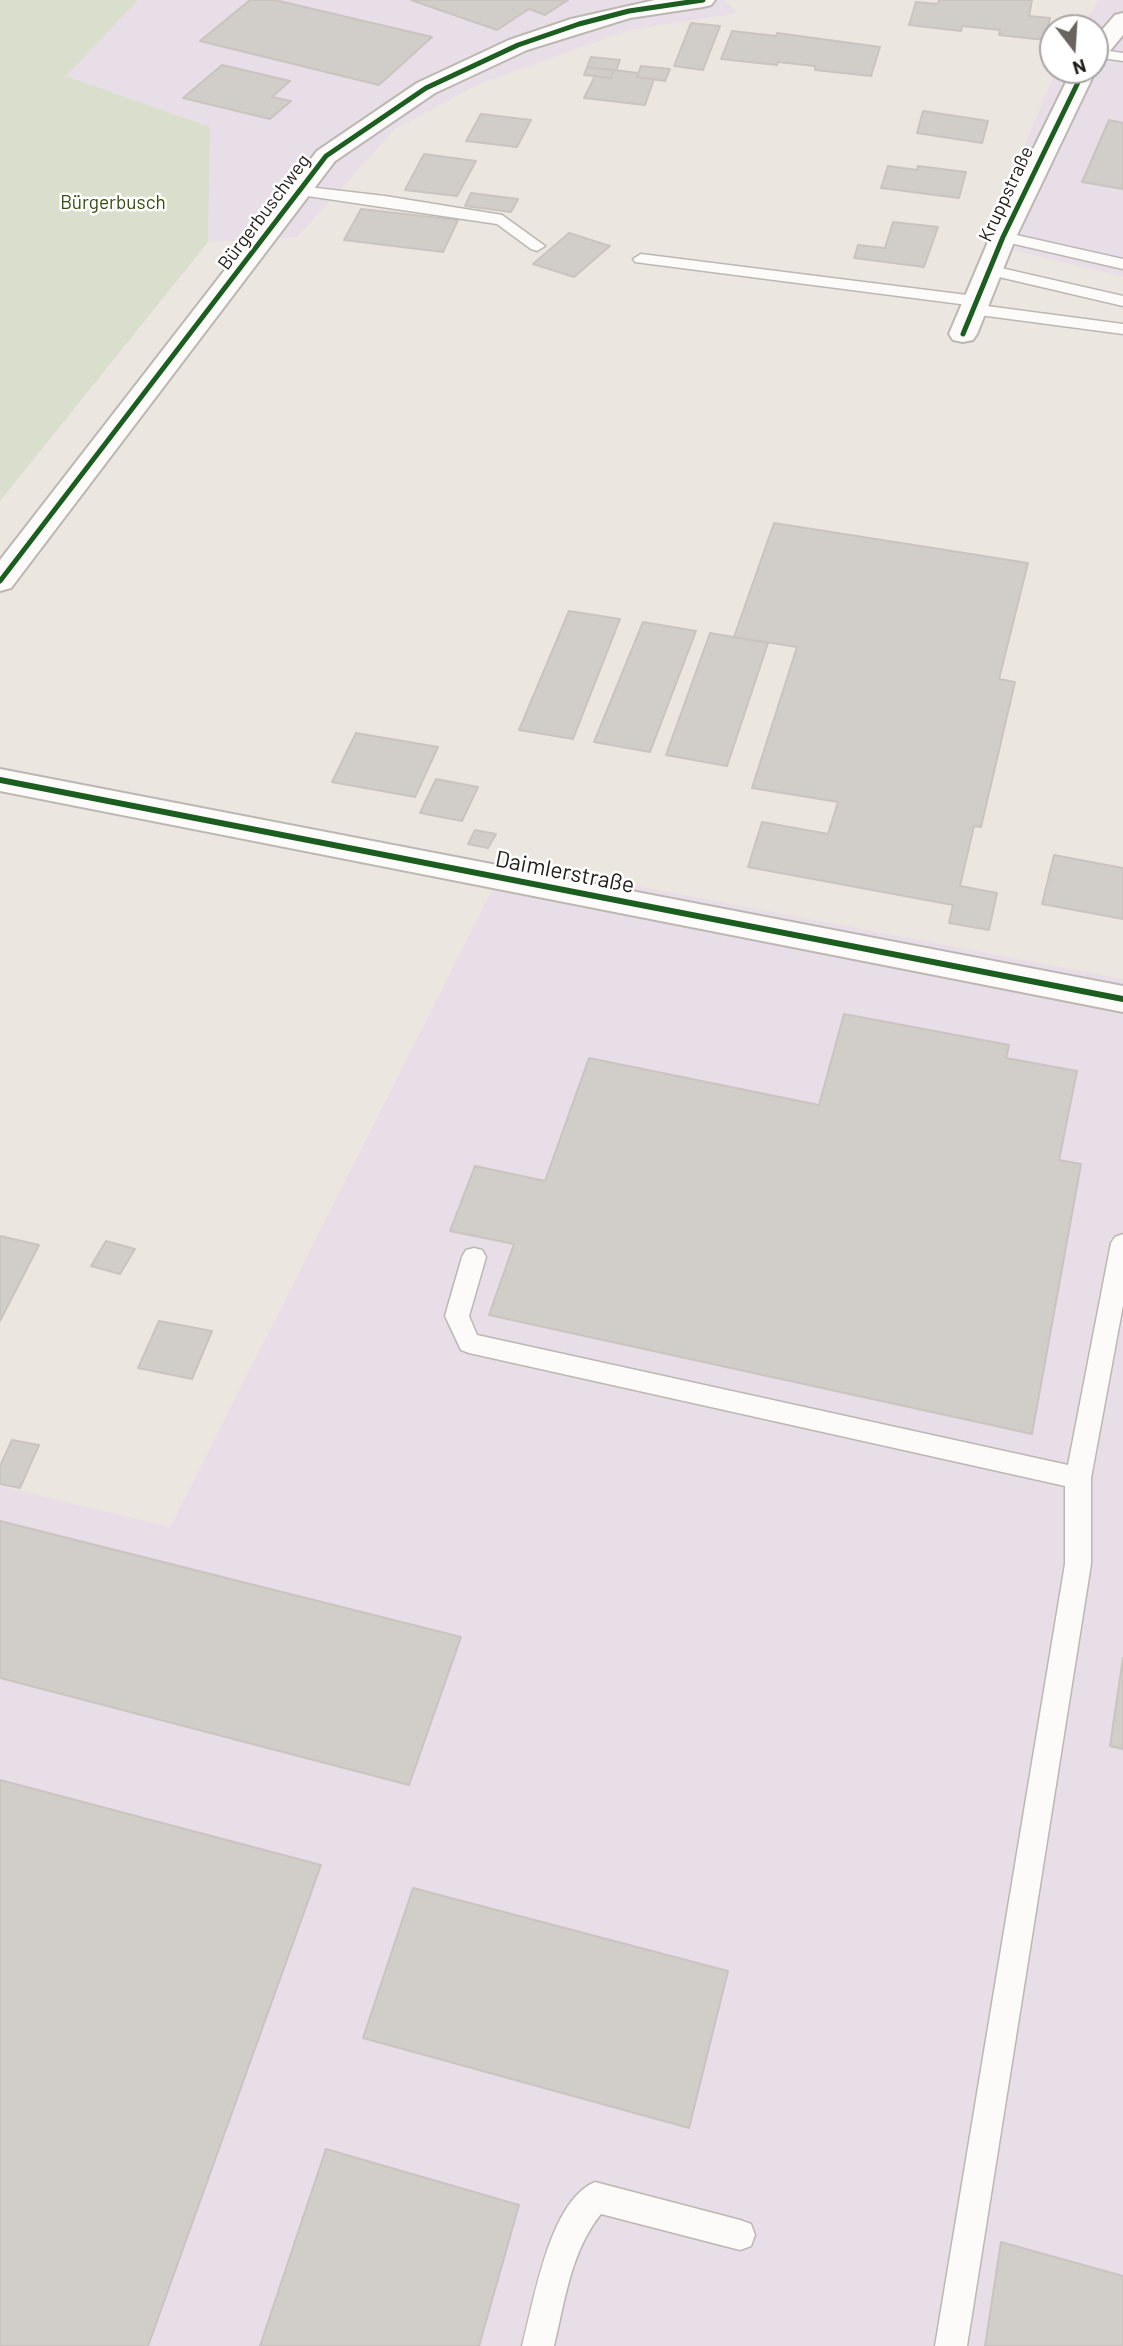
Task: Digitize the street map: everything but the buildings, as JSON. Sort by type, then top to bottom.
[{"type":"street","name":"Bürgerbuschweg","points":[[0,581],[326,156],[426,88],[518,46],[579,24],[629,11],[703,0]]},
{"type":"street","points":[[1109,36],[1123,20]]},
{"type":"street","name":"Kruppstraße","points":[[970,315],[1003,237],[1077,84]]},
{"type":"street","name":"Daimlerstraße","points":[[0,780],[1123,999]]},
{"type":"lane","points":[[299,191],[385,201],[502,220],[537,246]]},
{"type":"lane","points":[[1003,237],[1123,264]]},
{"type":"lane","points":[[641,259],[970,315],[1123,329]]},
{"type":"lane","points":[[988,270],[1123,301]]},
{"type":"lane","points":[[951,2346],[1078,1564],[1078,1478],[1123,1243]]},
{"type":"lane","points":[[474,1257],[457,1316],[469,1343],[1078,1478]]},
{"type":"lane","points":[[538,2346],[561,2256],[575,2222],[595,2197],[740,2235]]},
{"type":"shaded area","points":[[138,0],[724,0],[738,13],[629,30],[479,84],[395,129],[297,237],[208,242],[210,127],[66,76]]},
{"type":"shaded area","points":[[1099,0],[1123,0],[1123,277],[1030,254],[983,246],[1050,84],[1109,84],[1109,14],[1090,14]]},
{"type":"shaded area","points":[[507,861],[1123,979],[1123,2346],[0,2346],[0,1486],[170,1527]]},
{"type":"green space","name":"Bürgerbusch","points":[[0,0],[138,0],[66,76],[210,127],[208,242],[0,501]]},
{"type":"cycle path","points":[[0,581],[326,156],[426,88],[518,45],[579,24],[629,11],[703,0]]},
{"type":"cycle path","points":[[963,334],[1003,237],[1077,84]]},
{"type":"cycle path","points":[[0,780],[1123,999]]}]
